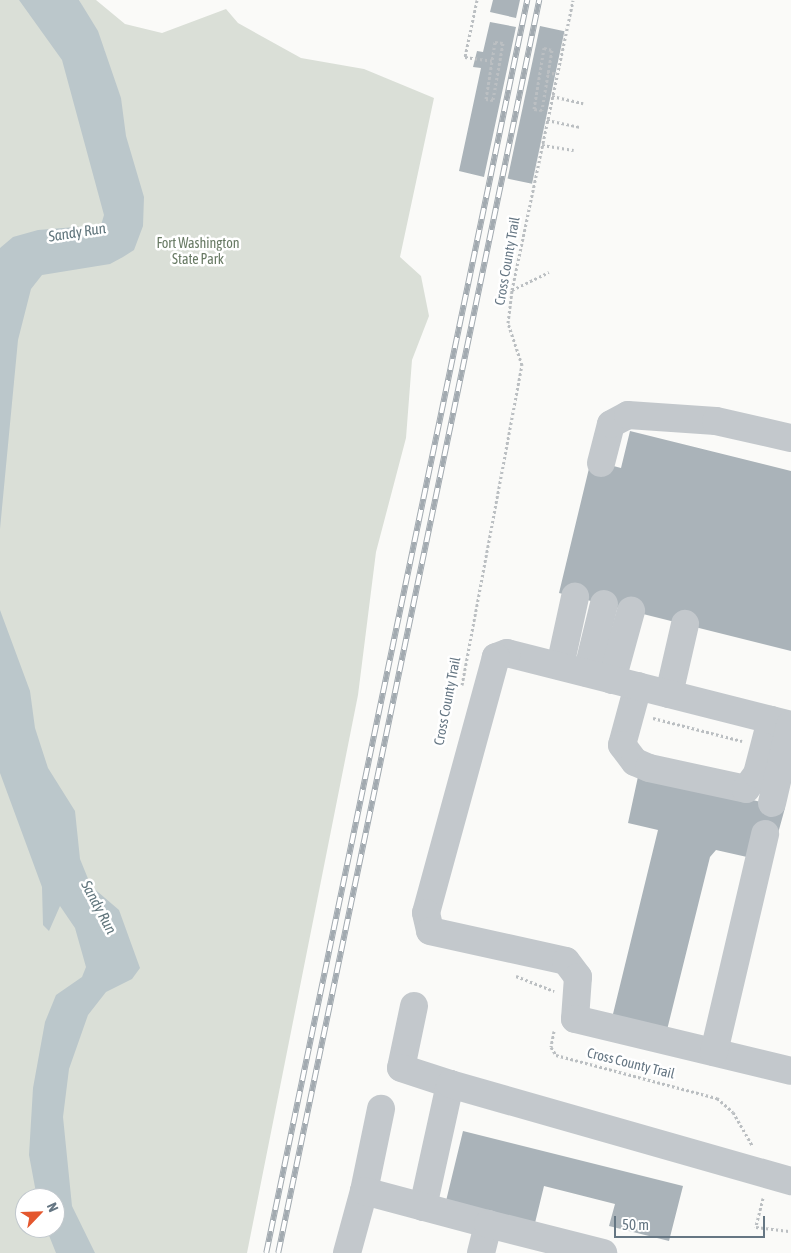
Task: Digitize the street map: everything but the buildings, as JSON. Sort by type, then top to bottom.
[{"type":"lane","points":[[601,463],[611,424],[628,415],[716,421],[791,438]]},
{"type":"lane","points":[[560,666],[575,597]]},
{"type":"lane","points":[[604,604],[612,680],[622,745],[635,762],[649,768],[746,789],[757,774],[784,723]]},
{"type":"lane","points":[[612,680],[631,611]]},
{"type":"lane","points":[[669,694],[686,624]]},
{"type":"lane","points":[[784,723],[507,653],[496,657],[426,913],[427,925],[430,931],[566,961],[578,977],[575,1019],[791,1071]]},
{"type":"lane","points":[[772,802],[784,723]]},
{"type":"lane","points":[[714,1052],[765,834]]},
{"type":"lane","points":[[414,1006],[401,1068],[450,1084],[791,1181]]},
{"type":"lane","points":[[423,1207],[450,1084]]},
{"type":"lane","points":[[347,1253],[364,1191],[381,1109]]},
{"type":"lane","points":[[364,1191],[603,1253]]},
{"type":"lane","points":[[481,1253],[488,1224]]},
{"type":"path","points":[[476,0],[465,56],[492,61]]},
{"type":"path","name":"Cross County Trail","points":[[460,693],[522,365],[508,323],[512,290],[573,0]]},
{"type":"path","points":[[495,42],[503,43],[493,100],[486,99],[492,61],[495,42]]},
{"type":"path","points":[[544,48],[552,50],[547,72],[542,110],[534,109],[544,48]]},
{"type":"path","points":[[547,72],[557,74]]},
{"type":"path","points":[[552,96],[584,103]]},
{"type":"path","points":[[547,120],[579,126]]},
{"type":"path","points":[[542,144],[574,150]]},
{"type":"path","points":[[512,290],[549,272]]},
{"type":"path","points":[[645,716],[748,742]]},
{"type":"path","points":[[512,975],[548,986],[557,998]]},
{"type":"path","name":"Cross County Trail","points":[[556,1022],[551,1047],[556,1054],[717,1098],[733,1112],[756,1151]]},
{"type":"path","points":[[756,1227],[791,1230]]},
{"type":"green space","name":"Fort Washington State Park","points":[[0,0],[58,0],[105,52],[79,0],[96,0],[125,24],[162,33],[226,9],[238,23],[301,58],[364,69],[434,98],[400,257],[421,276],[429,316],[412,360],[406,438],[376,552],[358,695],[247,1253],[0,1253]]},
{"type":"water","name":"Sandy Run","points":[[19,0],[79,0],[98,31],[121,98],[126,136],[144,197],[143,226],[134,250],[123,257],[110,264],[42,275],[31,289],[18,340],[0,529],[0,248],[13,237],[38,230],[101,225],[104,215],[62,60]]},
{"type":"water","name":"Sandy Run","points":[[0,610],[30,691],[35,728],[48,768],[75,811],[80,859],[91,886],[119,910],[140,968],[132,979],[106,992],[88,1015],[69,1069],[63,1117],[72,1206],[95,1253],[56,1253],[50,1238],[65,1238],[65,1188],[35,1188],[29,1155],[33,1088],[45,1022],[56,995],[82,977],[86,967],[75,928],[60,906],[49,931],[43,925],[42,887],[0,773]]},
{"type":"railway","points":[[266,1253],[527,0]]},
{"type":"railway","points":[[278,1253],[539,0]]}]
